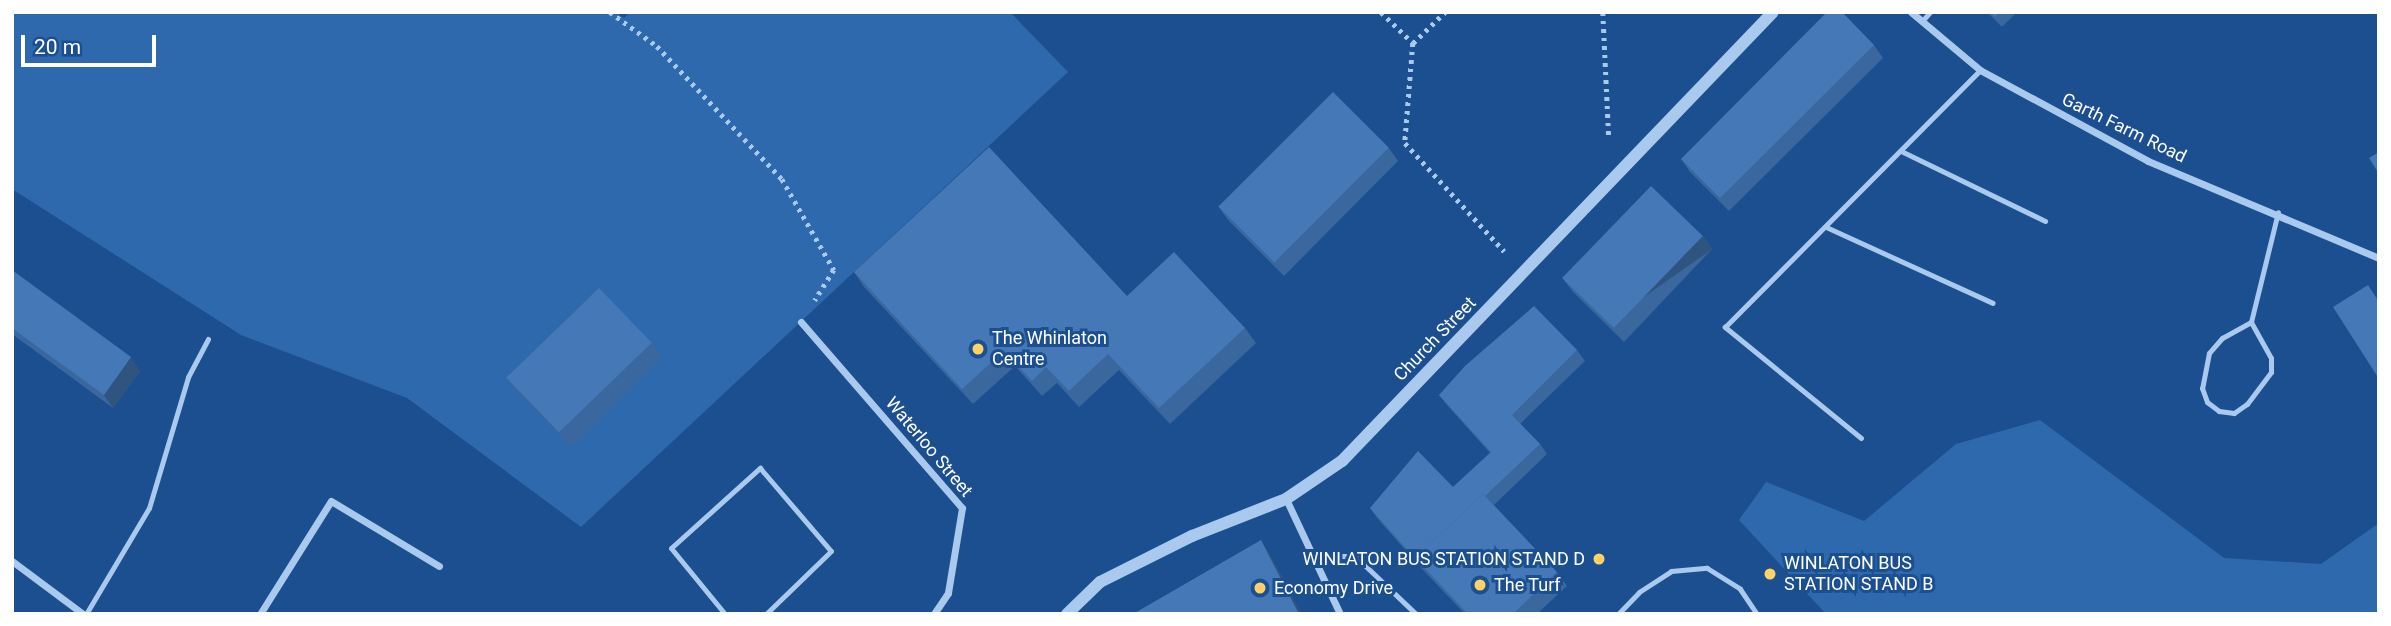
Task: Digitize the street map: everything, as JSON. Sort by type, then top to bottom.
[{"type":"street","name":"Church Street","points":[[1067,614],[1100,582],[1192,537],[1286,499],[1342,461],[1773,12]]},
{"type":"street","name":"Garth Farm Road","points":[[1911,12],[1980,70],[2148,161],[2278,212],[2379,258]]},
{"type":"street","name":"Waterloo Street","points":[[801,322],[962,508],[948,593],[934,614]]},
{"type":"street","points":[[1286,499],[1340,614]]},
{"type":"street","points":[[260,614],[331,501],[439,566]]},
{"type":"street","points":[[12,561],[85,614]]},
{"type":"lane","points":[[1922,21],[1930,12]]},
{"type":"lane","points":[[1861,438],[1725,327],[1903,152],[1980,70]]},
{"type":"lane","points":[[1903,152],[2045,221]]},
{"type":"lane","points":[[2251,322],[2222,338],[2208,353],[2202,388],[2207,402],[2219,411],[2234,413],[2247,404],[2271,373],[2271,358],[2251,322],[2278,212]]},
{"type":"lane","points":[[1826,227],[1993,303]]},
{"type":"lane","points":[[85,614],[149,508],[188,377],[208,339]]},
{"type":"lane","points":[[725,614],[671,548],[760,468],[831,551],[766,614]]},
{"type":"lane","points":[[1313,556],[1356,556],[1416,614]]},
{"type":"lane","points":[[1618,614],[1639,592],[1671,571],[1706,568],[1740,589],[1757,614]]},
{"type":"path","points":[[610,12],[657,46],[782,178],[834,270],[801,322]]},
{"type":"path","points":[[1381,12],[1413,43]]},
{"type":"path","points":[[1445,12],[1413,43],[1405,143],[1524,273]]},
{"type":"path","points":[[1603,12],[1612,181]]},
{"type":"shaded area","points":[[12,12],[614,12],[624,18],[630,12],[1010,12],[1068,72],[581,527],[407,398],[241,335],[12,189]]},
{"type":"shaded area","points":[[2040,420],[2224,558],[2321,564],[2379,523],[2379,614],[1826,614],[1739,520],[1766,482],[1864,521],[1956,444]]},
{"type":"building","points":[[1827,12],[1842,12],[1874,45],[1720,198],[1681,159]]},
{"type":"building","points":[[1333,92],[1389,148],[1274,262],[1218,207]]},
{"type":"building","points":[[989,147],[1127,296],[1174,252],[1245,328],[1159,408],[1108,354],[1069,391],[1046,367],[1032,381],[1004,351],[962,389],[854,272]]},
{"type":"building","points":[[2379,152],[2379,174],[2369,158]]},
{"type":"building","points":[[1651,186],[1703,236],[1614,328],[1562,278]]},
{"type":"building","points":[[12,270],[131,357],[104,395],[12,328]]},
{"type":"building","points":[[2368,285],[2379,302],[2379,379],[2333,307]]},
{"type":"building","points":[[599,288],[652,343],[559,432],[506,378]]},
{"type":"building","points":[[1534,306],[1577,350],[1512,415],[1540,444],[1415,558],[1417,561],[1370,508],[1418,451],[1453,487],[1491,452],[1439,395],[1465,366]]},
{"type":"building","points":[[1483,494],[1557,572],[1513,614],[1468,614],[1415,558]]},
{"type":"building","points":[[1261,540],[1299,614],[1133,614]]},
{"type":"place","name":"The Whinlaton Centre","points":[[978,349]]},
{"type":"place","name":"WINLATON BUS STATION STAND D","points":[[1599,559]]},
{"type":"place","name":"WINLATON BUS STATION STAND B","points":[[1770,574]]},
{"type":"place","name":"The Turf","points":[[1480,585]]},
{"type":"place","name":"Economy Drive","points":[[1260,588]]}]
